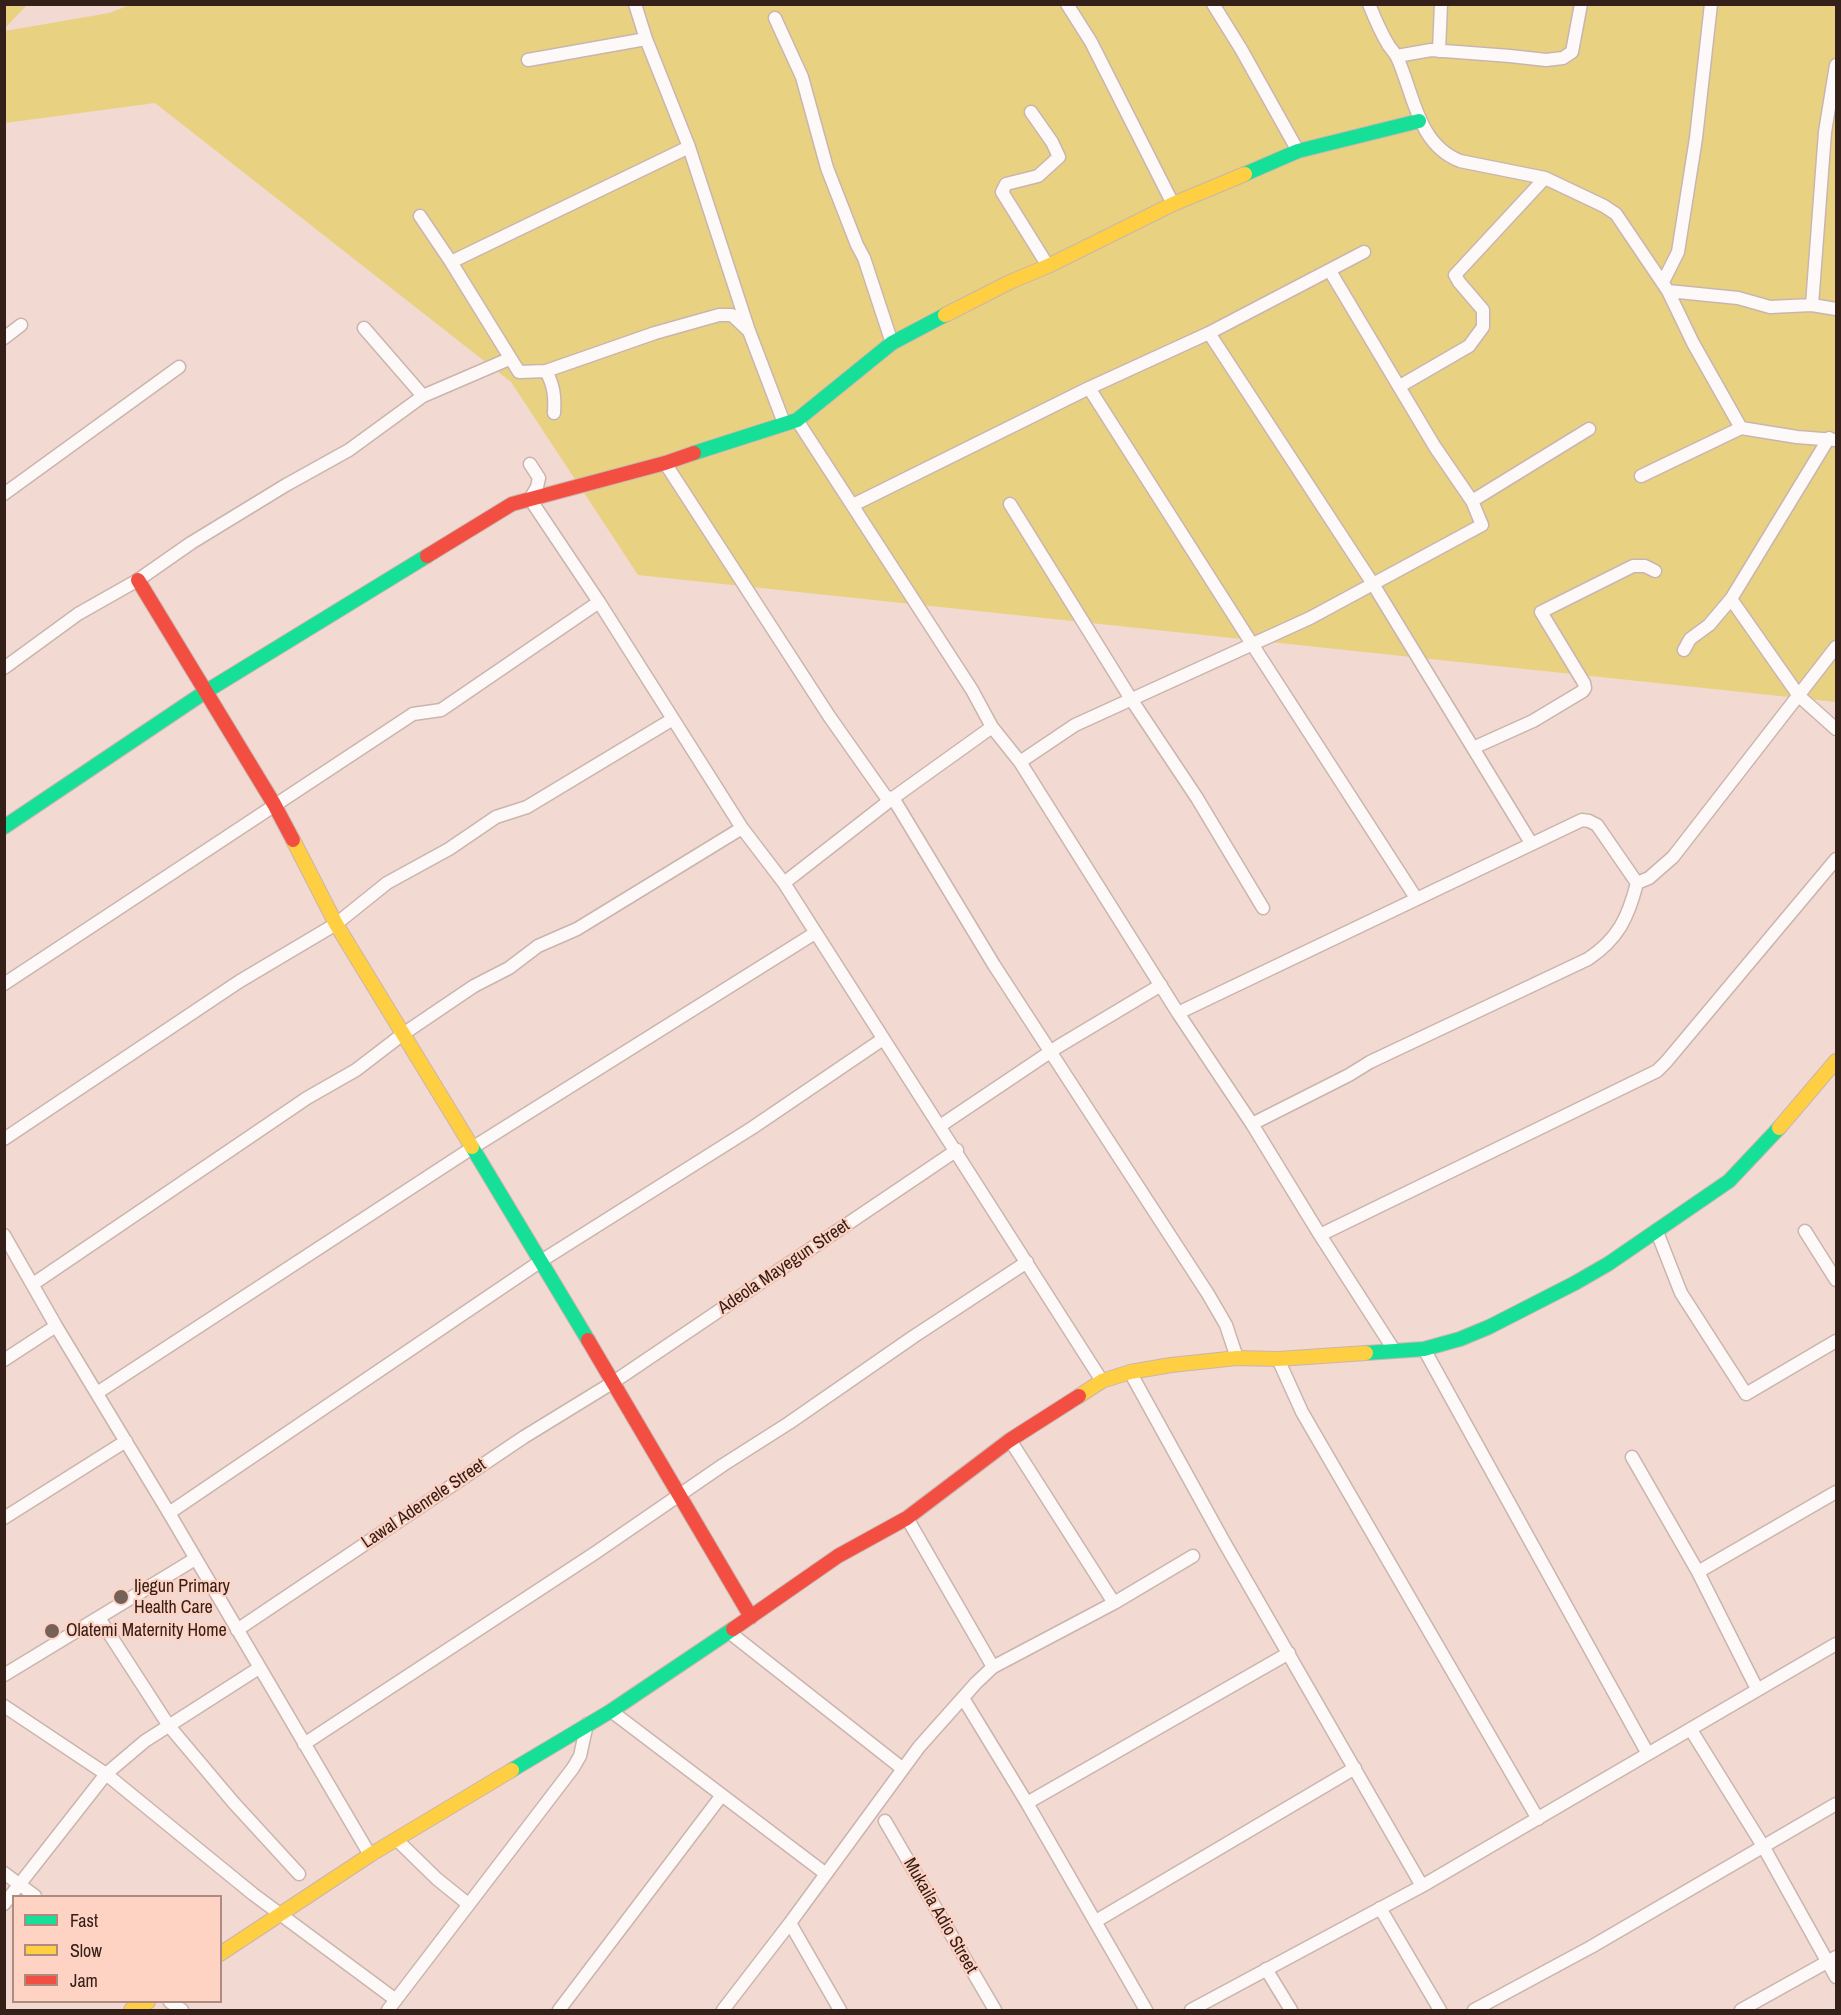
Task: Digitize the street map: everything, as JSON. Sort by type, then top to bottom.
[{"type":"street","points":[[635,4],[646,39],[689,147],[749,331],[790,422],[853,505],[972,690],[992,727],[1020,762],[1394,1350]]},
{"type":"street","points":[[1067,4],[1090,42],[1173,204]]},
{"type":"street","points":[[1213,4],[1298,151]]},
{"type":"street","points":[[1369,4],[1390,47],[1397,56],[1419,121],[1449,157],[1545,178],[1616,214],[1665,286],[1693,343],[1741,428]]},
{"type":"street","points":[[1439,51],[1440,4]]},
{"type":"street","points":[[1397,56],[1439,51],[1546,60],[1563,58],[1572,52],[1581,4]]},
{"type":"street","points":[[1665,286],[1678,252],[1696,138],[1711,4]]},
{"type":"street","points":[[775,18],[802,77],[827,168],[864,258],[892,343]]},
{"type":"street","points":[[528,60],[646,39]]},
{"type":"street","points":[[1812,305],[1825,132],[1836,65]]},
{"type":"street","points":[[1031,112],[1052,142],[1059,157],[1038,176],[1006,184],[1002,192],[1048,267]]},
{"type":"street","points":[[4,827],[205,692],[512,504],[665,463],[790,422],[892,343],[1010,282],[1048,267],[1173,204],[1298,151],[1419,121]]},
{"type":"street","points":[[451,262],[689,147]]},
{"type":"street","points":[[1400,387],[1469,346],[1483,327],[1484,310],[1455,275],[1545,178]]},
{"type":"street","points":[[420,216],[519,372],[546,371],[655,333],[719,315],[732,315],[749,331]]},
{"type":"street","points":[[853,505],[1089,388],[1209,333],[1364,252]]},
{"type":"street","points":[[1020,762],[1076,725],[1310,618],[1482,525],[1472,501],[1435,447],[1330,271]]},
{"type":"street","points":[[1665,286],[1738,298],[1770,307],[1812,305],[1836,309]]},
{"type":"street","points":[[4,338],[21,325]]},
{"type":"street","points":[[364,328],[423,396]]},
{"type":"street","points":[[1209,333],[1373,584],[1531,843]]},
{"type":"street","points":[[4,668],[78,614],[138,580],[191,543],[286,485],[349,450],[423,396],[509,359]]},
{"type":"street","points":[[4,494],[179,367]]},
{"type":"street","points":[[546,371],[555,394],[554,413]]},
{"type":"street","points":[[1089,388],[1416,898]]},
{"type":"street","points":[[1641,476],[1741,428],[1797,437],[1833,439],[1731,599],[1709,625],[1690,639],[1684,650]]},
{"type":"street","points":[[1472,501],[1589,429]]},
{"type":"street","points":[[665,463],[829,716],[886,796],[893,798],[994,965],[1208,1294],[1226,1326],[1237,1358]]},
{"type":"street","points":[[530,464],[539,478],[537,488],[530,499]]},
{"type":"street","points":[[530,499],[599,602],[742,828],[784,883],[957,1150],[1102,1380]]},
{"type":"street","points":[[1010,504],[1131,699],[1197,798],[1263,908]]},
{"type":"street","points":[[1473,748],[1533,721],[1583,691],[1584,683],[1541,612],[1633,566],[1645,566],[1655,571]]},
{"type":"street","points":[[138,580],[273,804],[336,924],[541,1261],[751,1617]]},
{"type":"street","points":[[1731,599],[1799,696],[1836,729]]},
{"type":"street","points":[[4,984],[176,872],[273,804],[413,714],[441,710],[599,602]]},
{"type":"street","points":[[1252,1124],[1370,1062],[1588,959],[1605,947],[1625,920],[1637,884],[1649,878],[1673,857],[1836,647]]},
{"type":"street","points":[[4,1139],[240,981],[336,924],[387,883],[449,849],[496,817],[527,807],[673,719]]},
{"type":"street","points":[[784,883],[893,798],[992,727]]},
{"type":"street","points":[[1178,1012],[1582,820],[1597,825],[1637,884]]},
{"type":"street","points":[[33,1284],[306,1098],[356,1070],[403,1034],[474,986],[520,960],[538,946],[577,929],[742,828]]},
{"type":"street","points":[[1320,1235],[1657,1071],[1836,859]]},
{"type":"street","points":[[98,1393],[472,1148],[815,933]]},
{"type":"street","points":[[940,1126],[1051,1051],[1161,985]]},
{"type":"street","points":[[169,1513],[541,1261],[752,1128],[883,1039]]},
{"type":"street","points":[[222,1953],[370,1856],[611,1711],[838,1556],[907,1518],[1010,1440],[1102,1380],[1130,1372],[1171,1365],[1237,1358],[1278,1359],[1424,1349],[1460,1339],[1490,1327],[1608,1264],[1729,1181],[1754,1156],[1836,1061]]},
{"type":"street","name":"Adeola Mayegun Street","points":[[612,1383],[957,1150]]},
{"type":"street","points":[[1805,1231],[1836,1280]]},
{"type":"street","points":[[1657,1232],[1681,1293],[1746,1394],[1836,1341]]},
{"type":"street","points":[[4,1235],[370,1856]]},
{"type":"street","points":[[304,1744],[789,1423],[1027,1262]]},
{"type":"street","points":[[4,1360],[56,1326]]},
{"type":"street","points":[[1424,1349],[1648,1754]]},
{"type":"street","points":[[1278,1359],[1302,1412],[1538,1819]]},
{"type":"street","points":[[1130,1372],[1224,1542],[1422,1886]]},
{"type":"street","name":"Lawal Adenrele Street","points":[[237,1630],[524,1437],[612,1383]]},
{"type":"street","points":[[1010,1440],[1114,1603]]},
{"type":"street","points":[[4,1518],[126,1441]]},
{"type":"street","points":[[1632,1457],[1698,1572],[1757,1689]]},
{"type":"street","points":[[1698,1572],[1836,1492]]},
{"type":"street","points":[[907,1518],[993,1667]]},
{"type":"street","points":[[723,2010],[790,1923],[903,1768],[993,1667],[1114,1603],[1193,1556]]},
{"type":"street","points":[[4,1675],[195,1559]]},
{"type":"street","points":[[99,1618],[169,1726],[233,1802],[299,1874]]},
{"type":"street","points":[[729,1632],[903,1768]]},
{"type":"street","points":[[1191,2010],[1422,1886],[1836,1644]]},
{"type":"street","points":[[1027,1803],[1289,1653]]},
{"type":"street","points":[[4,1904],[106,1774],[145,1741],[259,1668]]},
{"type":"street","points":[[963,1698],[1027,1803],[1146,2010]]},
{"type":"street","points":[[4,1706],[106,1774],[253,1894],[396,2000]]},
{"type":"street","points":[[611,1711],[826,1874]]},
{"type":"street","points":[[388,2010],[573,1768],[580,1756],[587,1724]]},
{"type":"street","points":[[1691,1730],[1832,1960],[1836,1977]]},
{"type":"street","points":[[1096,1921],[1355,1768]]},
{"type":"street","points":[[559,2010],[722,1796]]},
{"type":"street","points":[[1474,2010],[1591,1947],[1836,1804]]},
{"type":"street","name":"Mukaila Adio Street","points":[[885,1821],[995,2010]]},
{"type":"street","points":[[397,1840],[437,1880],[468,1904]]},
{"type":"street","points":[[4,1873],[34,1895]]},
{"type":"street","points":[[1380,1908],[1440,2010]]},
{"type":"street","points":[[790,1923],[840,2010]]},
{"type":"street","points":[[1741,2010],[1832,1960]]},
{"type":"street","points":[[1266,1969],[1291,2010]]},
{"type":"shaded area","points":[[4,5],[27,5],[5,28]]},
{"type":"shaded area","points":[[130,5],[1836,5],[1836,702],[638,575],[511,382],[155,103],[5,123],[5,31],[109,13]]},
{"type":"traffic: fast","points":[[1245,174],[1298,151],[1419,121]]},
{"type":"traffic: fast","points":[[694,453],[797,420],[892,343],[945,315]]},
{"type":"traffic: fast","points":[[4,827],[205,692],[427,556]]},
{"type":"traffic: fast","points":[[1366,1353],[1424,1349],[1460,1339],[1489,1327],[1575,1283],[1608,1264],[1729,1181],[1779,1128]]},
{"type":"traffic: fast","points":[[472,1147],[588,1340]]},
{"type":"traffic: fast","points":[[512,1770],[611,1711],[733,1629]]},
{"type":"traffic: slow","points":[[945,315],[1173,204],[1245,174]]},
{"type":"traffic: slow","points":[[293,840],[336,924],[472,1147]]},
{"type":"traffic: slow","points":[[1779,1128],[1836,1061]]},
{"type":"traffic: slow","points":[[1079,1396],[1102,1381],[1130,1372],[1171,1365],[1237,1358],[1278,1359],[1366,1353]]},
{"type":"traffic: slow","points":[[222,1953],[370,1855],[512,1770]]},
{"type":"traffic: slow","points":[[131,2010],[146,2003]]},
{"type":"traffic: jam","points":[[427,556],[512,504],[665,463],[694,453]]},
{"type":"traffic: jam","points":[[138,580],[274,804],[293,840]]},
{"type":"traffic: jam","points":[[588,1340],[751,1617]]},
{"type":"traffic: jam","points":[[733,1629],[838,1556],[907,1518],[1010,1440],[1079,1396]]},
{"type":"place","name":"Ijegun Primary Health Care","points":[[121,1597]]},
{"type":"place","name":"Olatemi Maternity Home","points":[[52,1631]]}]
